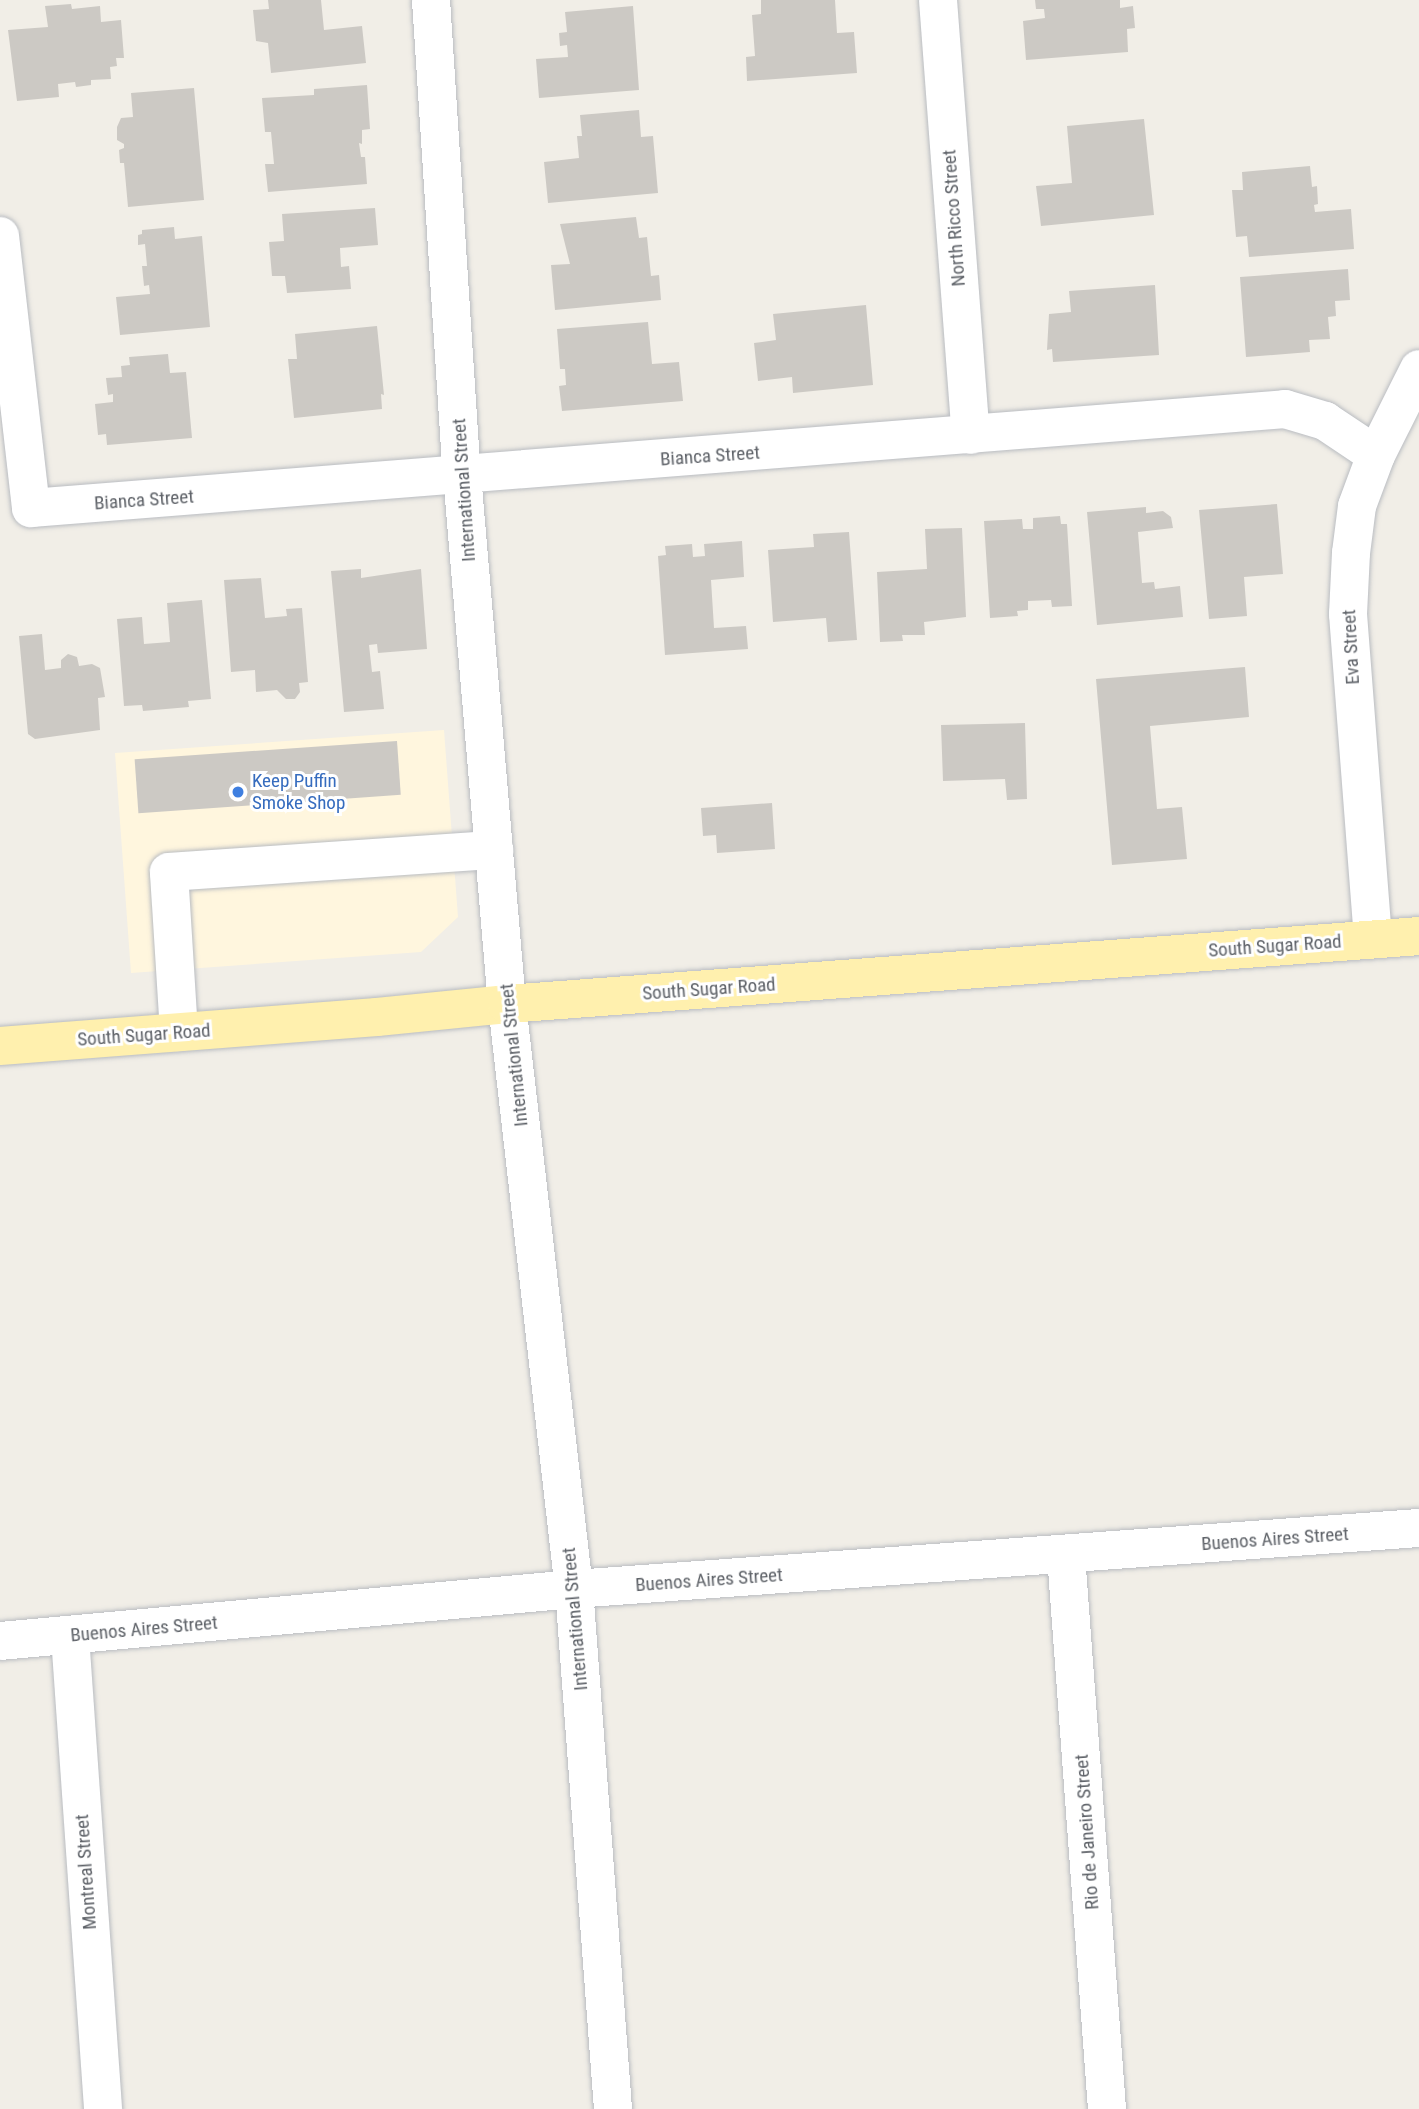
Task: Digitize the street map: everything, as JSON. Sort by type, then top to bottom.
[{"type":"main road","name":"South Sugar Road","points":[[0,1046],[508,1004],[1419,936]]},
{"type":"street","name":"International Street","points":[[430,0],[463,475],[508,1004],[574,1589],[613,2109]]},
{"type":"street","name":"North Ricco Street","points":[[938,0],[971,435]]},
{"type":"street","name":"Bianca Street","points":[[0,236],[32,508],[1285,409],[1325,421],[1376,455]]},
{"type":"street","name":"Eva Street","points":[[1373,939],[1348,614],[1357,506],[1376,455],[1419,369]]},
{"type":"street","points":[[179,1032],[169,872],[495,850]]},
{"type":"street","name":"Buenos Aires Street","points":[[0,1641],[574,1589],[1419,1528]]},
{"type":"street","name":"Rio de Janeiro Street","points":[[1066,1555],[1107,2109]]},
{"type":"street","name":"Montreal Street","points":[[70,1636],[103,2109]]},
{"type":"shaded area","points":[[444,730],[458,917],[421,952],[131,973],[115,753]]},
{"type":"building","points":[[268,0],[321,0],[324,30],[362,26],[366,63],[271,73],[268,43],[256,41],[253,10],[269,9]]},
{"type":"building","points":[[761,0],[835,0],[837,33],[854,32],[857,73],[747,81],[746,57],[755,56],[752,15],[761,14]]},
{"type":"building","points":[[1035,0],[1120,0],[1120,8],[1133,6],[1135,28],[1127,29],[1128,52],[1026,60],[1023,21],[1045,18],[1044,9],[1036,9]]},
{"type":"building","points":[[71,4],[72,9],[100,6],[101,22],[121,20],[124,58],[116,58],[117,66],[110,67],[111,79],[91,80],[91,85],[76,87],[75,82],[58,84],[59,97],[17,101],[8,30],[48,27],[45,6]]},
{"type":"building","points":[[633,6],[639,90],[539,98],[536,59],[568,57],[567,45],[560,46],[559,33],[567,32],[565,12]]},
{"type":"building","points":[[367,85],[370,129],[362,130],[362,144],[359,143],[361,157],[365,157],[367,184],[268,192],[265,164],[274,164],[271,132],[265,132],[262,98],[314,95],[314,89]]},
{"type":"building","points":[[194,88],[204,200],[128,207],[124,163],[120,163],[119,150],[124,148],[124,144],[117,140],[117,127],[121,118],[133,117],[131,93]]},
{"type":"building","points":[[639,110],[641,137],[653,136],[658,193],[548,203],[544,162],[579,158],[577,136],[582,136],[580,115]]},
{"type":"building","points":[[1144,119],[1154,215],[1041,226],[1036,186],[1072,183],[1067,126]]},
{"type":"building","points":[[1310,166],[1312,187],[1317,186],[1318,204],[1314,205],[1315,212],[1351,209],[1354,249],[1249,257],[1247,236],[1236,237],[1232,190],[1243,190],[1242,172]]},
{"type":"building","points":[[375,208],[378,245],[340,248],[341,267],[349,266],[351,289],[287,293],[285,276],[272,276],[269,242],[284,241],[282,214]]},
{"type":"building","points":[[636,217],[639,238],[647,237],[651,276],[659,275],[661,300],[555,310],[551,265],[570,264],[560,224]]},
{"type":"building","points":[[174,227],[175,239],[202,236],[210,327],[120,335],[116,297],[150,294],[149,285],[144,286],[142,266],[147,266],[145,244],[138,245],[138,235],[142,234],[142,230]]},
{"type":"building","points":[[1348,269],[1350,300],[1335,301],[1336,316],[1328,317],[1330,339],[1309,340],[1310,352],[1246,357],[1240,277]]},
{"type":"building","points":[[1155,285],[1159,355],[1053,362],[1052,349],[1047,350],[1049,314],[1071,312],[1069,291]]},
{"type":"building","points":[[866,305],[873,385],[793,393],[792,377],[758,381],[754,343],[776,340],[773,314]]},
{"type":"building","points":[[648,322],[652,364],[679,362],[683,401],[562,411],[559,386],[566,385],[565,369],[560,369],[557,329]]},
{"type":"building","points":[[377,326],[384,395],[381,394],[382,409],[294,418],[288,359],[297,359],[295,334]]},
{"type":"building","points":[[168,354],[170,373],[186,372],[192,438],[107,445],[106,434],[98,435],[95,404],[113,402],[113,394],[108,395],[106,378],[122,377],[121,366],[130,365],[129,357]]},
{"type":"building","points":[[1277,504],[1283,574],[1244,577],[1247,616],[1209,619],[1199,510]]},
{"type":"building","points":[[1146,507],[1146,513],[1163,511],[1171,517],[1173,528],[1138,532],[1142,583],[1154,582],[1155,589],[1180,586],[1183,617],[1097,625],[1087,512]]},
{"type":"building","points":[[1060,516],[1061,524],[1067,524],[1072,606],[1052,607],[1051,600],[1028,601],[1028,610],[1017,611],[1018,616],[990,618],[984,521],[1022,519],[1023,529],[1033,529],[1033,518]]},
{"type":"building","points":[[962,528],[966,617],[924,622],[925,635],[902,635],[903,641],[880,642],[877,572],[927,569],[925,529]]},
{"type":"building","points":[[849,532],[857,640],[828,642],[826,618],[773,622],[768,550],[814,547],[813,534]]},
{"type":"building","points":[[742,541],[744,577],[711,580],[714,628],[746,626],[748,649],[665,655],[658,556],[666,555],[665,546],[692,544],[693,557],[705,556],[704,544]]},
{"type":"building","points":[[361,569],[361,578],[421,569],[427,649],[378,653],[377,644],[369,645],[372,672],[380,671],[384,709],[344,712],[331,571]]},
{"type":"building","points":[[261,578],[265,618],[287,616],[286,609],[302,608],[308,682],[299,683],[300,692],[295,699],[286,699],[277,690],[256,692],[255,670],[231,672],[224,580]]},
{"type":"building","points":[[202,600],[211,699],[188,701],[189,707],[143,711],[142,705],[124,706],[117,619],[142,617],[144,644],[170,642],[167,603]]},
{"type":"building","points":[[42,634],[45,670],[61,668],[61,660],[68,654],[77,657],[79,666],[92,664],[100,668],[105,697],[98,698],[100,730],[35,739],[28,734],[19,636]]},
{"type":"building","points":[[1245,667],[1249,717],[1150,726],[1157,809],[1182,807],[1187,859],[1112,865],[1096,679]]},
{"type":"building","points":[[1025,723],[1027,799],[1007,800],[1005,779],[943,781],[941,725]]},
{"type":"building","points":[[397,741],[401,795],[138,813],[135,759]]},
{"type":"building","points":[[772,803],[775,849],[717,853],[716,835],[703,836],[701,808]]},
{"type":"place","name":"Keep Puffin Smoke Shop","points":[[238,792]]}]
